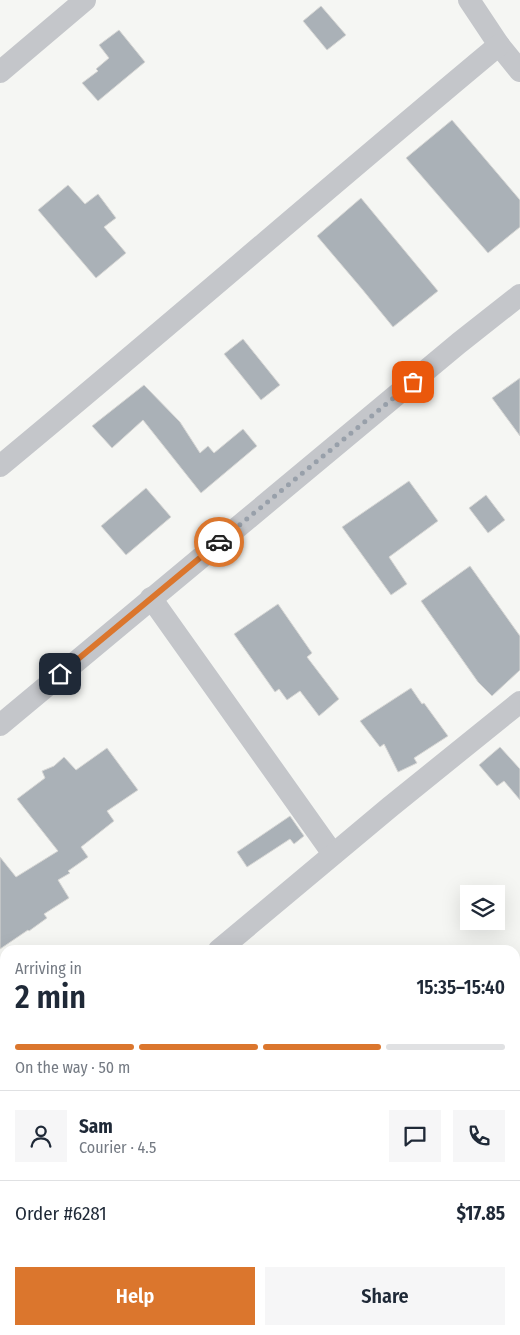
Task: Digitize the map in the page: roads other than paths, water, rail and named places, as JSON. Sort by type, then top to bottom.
[{"type":"street","points":[[0,72],[85,0]]},
{"type":"street","points":[[469,0],[520,71]]},
{"type":"street","points":[[0,466],[128,360],[499,44]]},
{"type":"street","points":[[0,725],[459,343],[520,295]]},
{"type":"street","points":[[151,598],[333,854]]},
{"type":"street","points":[[225,945],[333,854],[520,702]]}]
